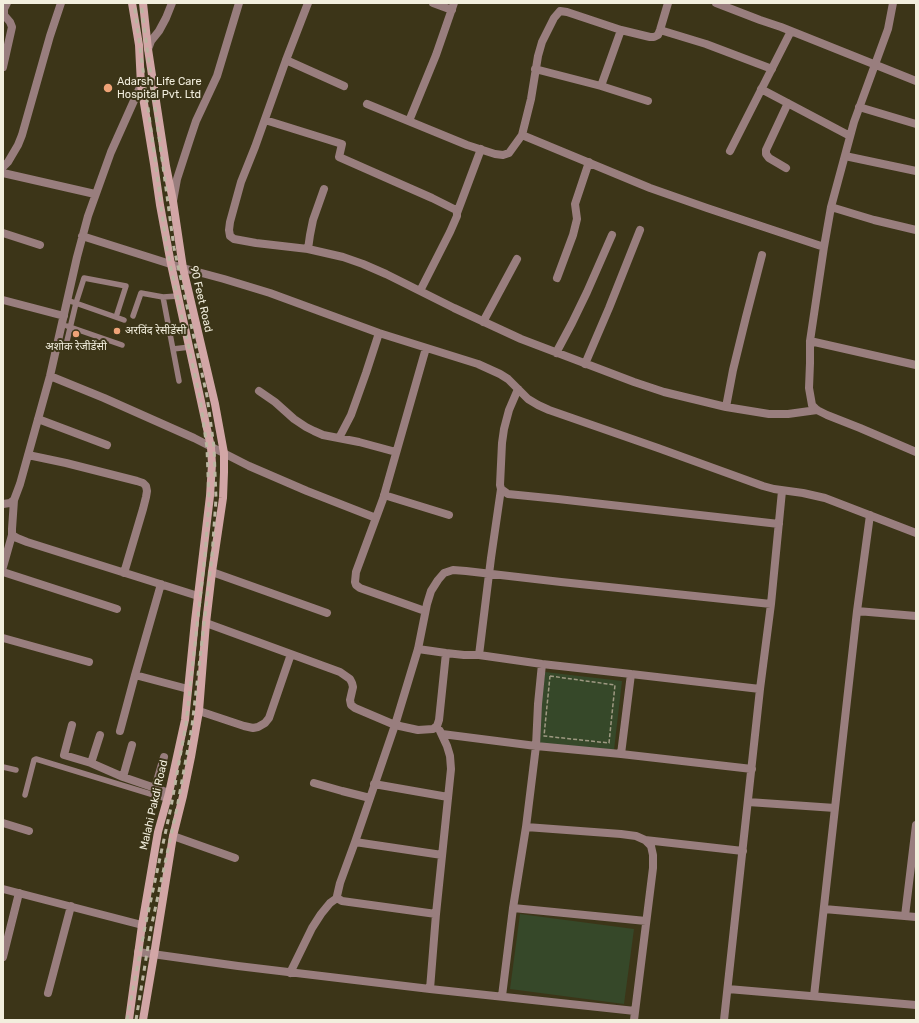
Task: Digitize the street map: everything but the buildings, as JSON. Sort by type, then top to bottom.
[{"type":"main road","name":"90 Feet Road","points":[[132,3],[139,45],[141,85],[160,205],[171,264],[211,447],[212,464],[210,496],[198,596]]},
{"type":"main road","name":"90 Feet Road","points":[[143,3],[148,49],[166,166],[173,201],[182,268],[215,404],[224,453],[223,498],[206,623]]},
{"type":"main road","name":"Malahi Pakdi Road","points":[[129,1020],[142,925],[158,832],[178,753],[184,720],[198,596]]},
{"type":"main road","points":[[143,1020],[173,836],[187,776],[199,711],[206,623]]},
{"type":"main road","points":[[190,670],[202,672]]},
{"type":"street","points":[[3,67],[12,27],[4,15],[4,9],[7,3]]},
{"type":"street","points":[[3,167],[16,149],[22,135],[61,3]]},
{"type":"street","points":[[148,49],[151,41],[159,31],[166,18],[172,3]]},
{"type":"street","points":[[173,201],[177,179],[196,121],[217,76],[239,3]]},
{"type":"street","points":[[308,3],[241,182],[233,210],[229,230],[230,236],[241,241],[308,249],[343,256],[386,274],[521,339],[664,392],[726,407],[769,414],[788,414],[817,410]]},
{"type":"street","points":[[409,121],[425,83],[453,6],[433,3]]},
{"type":"street","points":[[567,12],[570,3]]},
{"type":"street","points":[[368,104],[467,145],[495,154],[503,155],[509,153],[522,135],[531,99],[535,69],[542,42],[554,18],[560,12],[567,12],[621,30],[654,37],[658,35],[668,3]]},
{"type":"street","points":[[716,3],[730,5],[916,81]]},
{"type":"street","points":[[893,3],[888,29],[859,107],[831,207],[810,341],[809,388],[812,404],[817,410],[916,452]]},
{"type":"street","points":[[601,86],[621,30]]},
{"type":"street","points":[[660,30],[706,44],[772,69]]},
{"type":"street","points":[[730,151],[791,31]]},
{"type":"street","points":[[286,60],[344,86]]},
{"type":"street","points":[[535,69],[601,86],[648,101]]},
{"type":"street","points":[[3,567],[12,535],[14,500],[20,484],[50,376],[63,320],[71,301],[82,236],[110,152],[141,85]]},
{"type":"street","points":[[762,89],[850,136]]},
{"type":"street","points":[[786,168],[769,158],[766,154],[766,150],[788,103]]},
{"type":"street","points":[[859,107],[916,124]]},
{"type":"street","points":[[265,120],[342,144],[339,157],[448,205],[454,208],[457,213]]},
{"type":"street","points":[[522,135],[650,188],[824,247]]},
{"type":"street","points":[[420,291],[450,232],[480,149]]},
{"type":"street","points":[[845,156],[916,171]]},
{"type":"street","points":[[557,278],[575,229],[577,219],[575,204],[589,162]]},
{"type":"street","points":[[3,173],[96,194]]},
{"type":"street","points":[[308,249],[313,220],[324,189]]},
{"type":"street","points":[[831,207],[874,220],[916,230]]},
{"type":"street","points":[[585,364],[640,230]]},
{"type":"street","points":[[3,233],[40,245]]},
{"type":"street","points":[[556,353],[584,299],[612,235]]},
{"type":"street","points":[[82,236],[182,268],[270,293],[379,333],[478,364],[508,379],[528,399],[549,410],[763,486],[825,498],[916,533]]},
{"type":"street","points":[[726,407],[733,370],[762,255]]},
{"type":"street","points":[[483,322],[517,259]]},
{"type":"street","points":[[3,300],[63,320]]},
{"type":"street","points":[[339,438],[351,415],[379,333]]},
{"type":"street","points":[[810,341],[916,365]]},
{"type":"street","points":[[425,611],[360,588],[355,582],[356,572],[384,495],[426,348]]},
{"type":"street","points":[[50,376],[194,438],[249,466],[306,491],[376,518]]},
{"type":"street","points":[[478,655],[501,489],[501,456],[504,429],[509,410],[518,389]]},
{"type":"street","points":[[259,391],[306,427],[323,435],[374,445],[396,452]]},
{"type":"street","points":[[38,419],[107,445]]},
{"type":"street","points":[[28,455],[137,480],[146,486],[146,498],[124,573]]},
{"type":"street","points":[[501,489],[508,494],[514,495],[779,524]]},
{"type":"street","points":[[724,1020],[760,689],[771,604],[782,490]]},
{"type":"street","points":[[384,495],[450,515]]},
{"type":"street","points":[[3,504],[10,503],[14,500]]},
{"type":"street","points":[[814,996],[857,611],[870,515]]},
{"type":"street","points":[[12,535],[22,541],[198,596]]},
{"type":"street","points":[[337,898],[340,883],[395,725],[418,649],[425,611],[431,591],[444,573],[453,570],[771,604]]},
{"type":"street","points":[[3,572],[117,609]]},
{"type":"street","points":[[212,572],[326,613]]},
{"type":"street","points":[[120,731],[161,584]]},
{"type":"street","points":[[857,611],[916,616]]},
{"type":"street","points":[[206,623],[340,672],[347,676],[352,682],[353,687],[350,700],[351,705],[354,708],[395,725],[418,730],[433,729],[437,726],[439,720],[446,653]]},
{"type":"street","points":[[3,638],[89,662]]},
{"type":"street","points":[[418,649],[760,689]]},
{"type":"street","points":[[199,711],[253,728],[265,723],[291,654]]},
{"type":"street","points":[[502,996],[536,746],[542,664]]},
{"type":"street","points":[[621,754],[631,674]]},
{"type":"street","points":[[135,675],[188,689]]},
{"type":"street","points":[[72,725],[64,754],[154,788],[168,796]]},
{"type":"street","points":[[430,989],[451,769],[450,756],[447,746],[437,726]]},
{"type":"street","points":[[442,734],[536,746],[752,769]]},
{"type":"street","points":[[90,763],[100,735]]},
{"type":"street","points":[[123,777],[132,745]]},
{"type":"street","points":[[154,788],[164,758]]},
{"type":"street","points":[[314,783],[342,792],[370,798]]},
{"type":"street","points":[[374,784],[448,797]]},
{"type":"street","points":[[748,802],[835,808]]},
{"type":"street","points":[[3,823],[29,831]]},
{"type":"street","points":[[905,916],[916,825]]},
{"type":"street","points":[[526,827],[621,834],[636,836],[645,840],[743,851]]},
{"type":"street","points":[[173,836],[235,858]]},
{"type":"street","points":[[634,1020],[653,868],[651,846],[645,840]]},
{"type":"street","points":[[355,842],[442,855]]},
{"type":"street","points":[[3,889],[142,925]]},
{"type":"street","points":[[3,957],[19,893]]},
{"type":"street","points":[[337,898],[342,901],[436,914]]},
{"type":"street","points":[[290,973],[312,928],[330,903],[337,898]]},
{"type":"street","points":[[48,993],[71,906]]},
{"type":"street","points":[[513,908],[646,921]]},
{"type":"street","points":[[824,909],[916,917]]},
{"type":"street","points":[[138,952],[290,973],[635,1011]]},
{"type":"street","points":[[728,990],[916,1005]]},
{"type":"lane","points":[[66,345],[70,327],[71,301],[84,278],[126,286],[116,317]]},
{"type":"lane","points":[[133,316],[141,293],[163,297],[178,296]]},
{"type":"lane","points":[[163,297],[179,381]]},
{"type":"lane","points":[[71,301],[124,320]]},
{"type":"lane","points":[[63,320],[70,327],[122,345]]},
{"type":"lane","points":[[173,349],[190,347]]},
{"type":"lane","points":[[25,795],[34,760],[36,759],[168,796]]},
{"type":"lane","points":[[3,767],[16,770]]},
{"type":"path","points":[[550,676],[615,685],[609,743],[544,736],[550,676]]},
{"type":"green space","points":[[545,672],[622,681],[614,750],[536,743]]},
{"type":"green space","points":[[520,914],[634,929],[624,1004],[510,989]]},
{"type":"railway","points":[[127,1020],[171,807],[186,724],[205,555],[209,501],[207,448],[200,398],[167,250],[134,3]]},
{"type":"railway","points":[[136,1020],[151,928],[177,808],[192,726],[212,556],[216,499],[214,447],[207,396],[174,248],[141,3]]},
{"type":"place","name":"Adarsh Life Care Hospital Pvt. Ltd","points":[[108,88]]},
{"type":"place","name":"अरविंद रेसीडेंसी","points":[[117,331]]},
{"type":"place","name":"अशोक रेजीडेंसी","points":[[76,334]]}]
